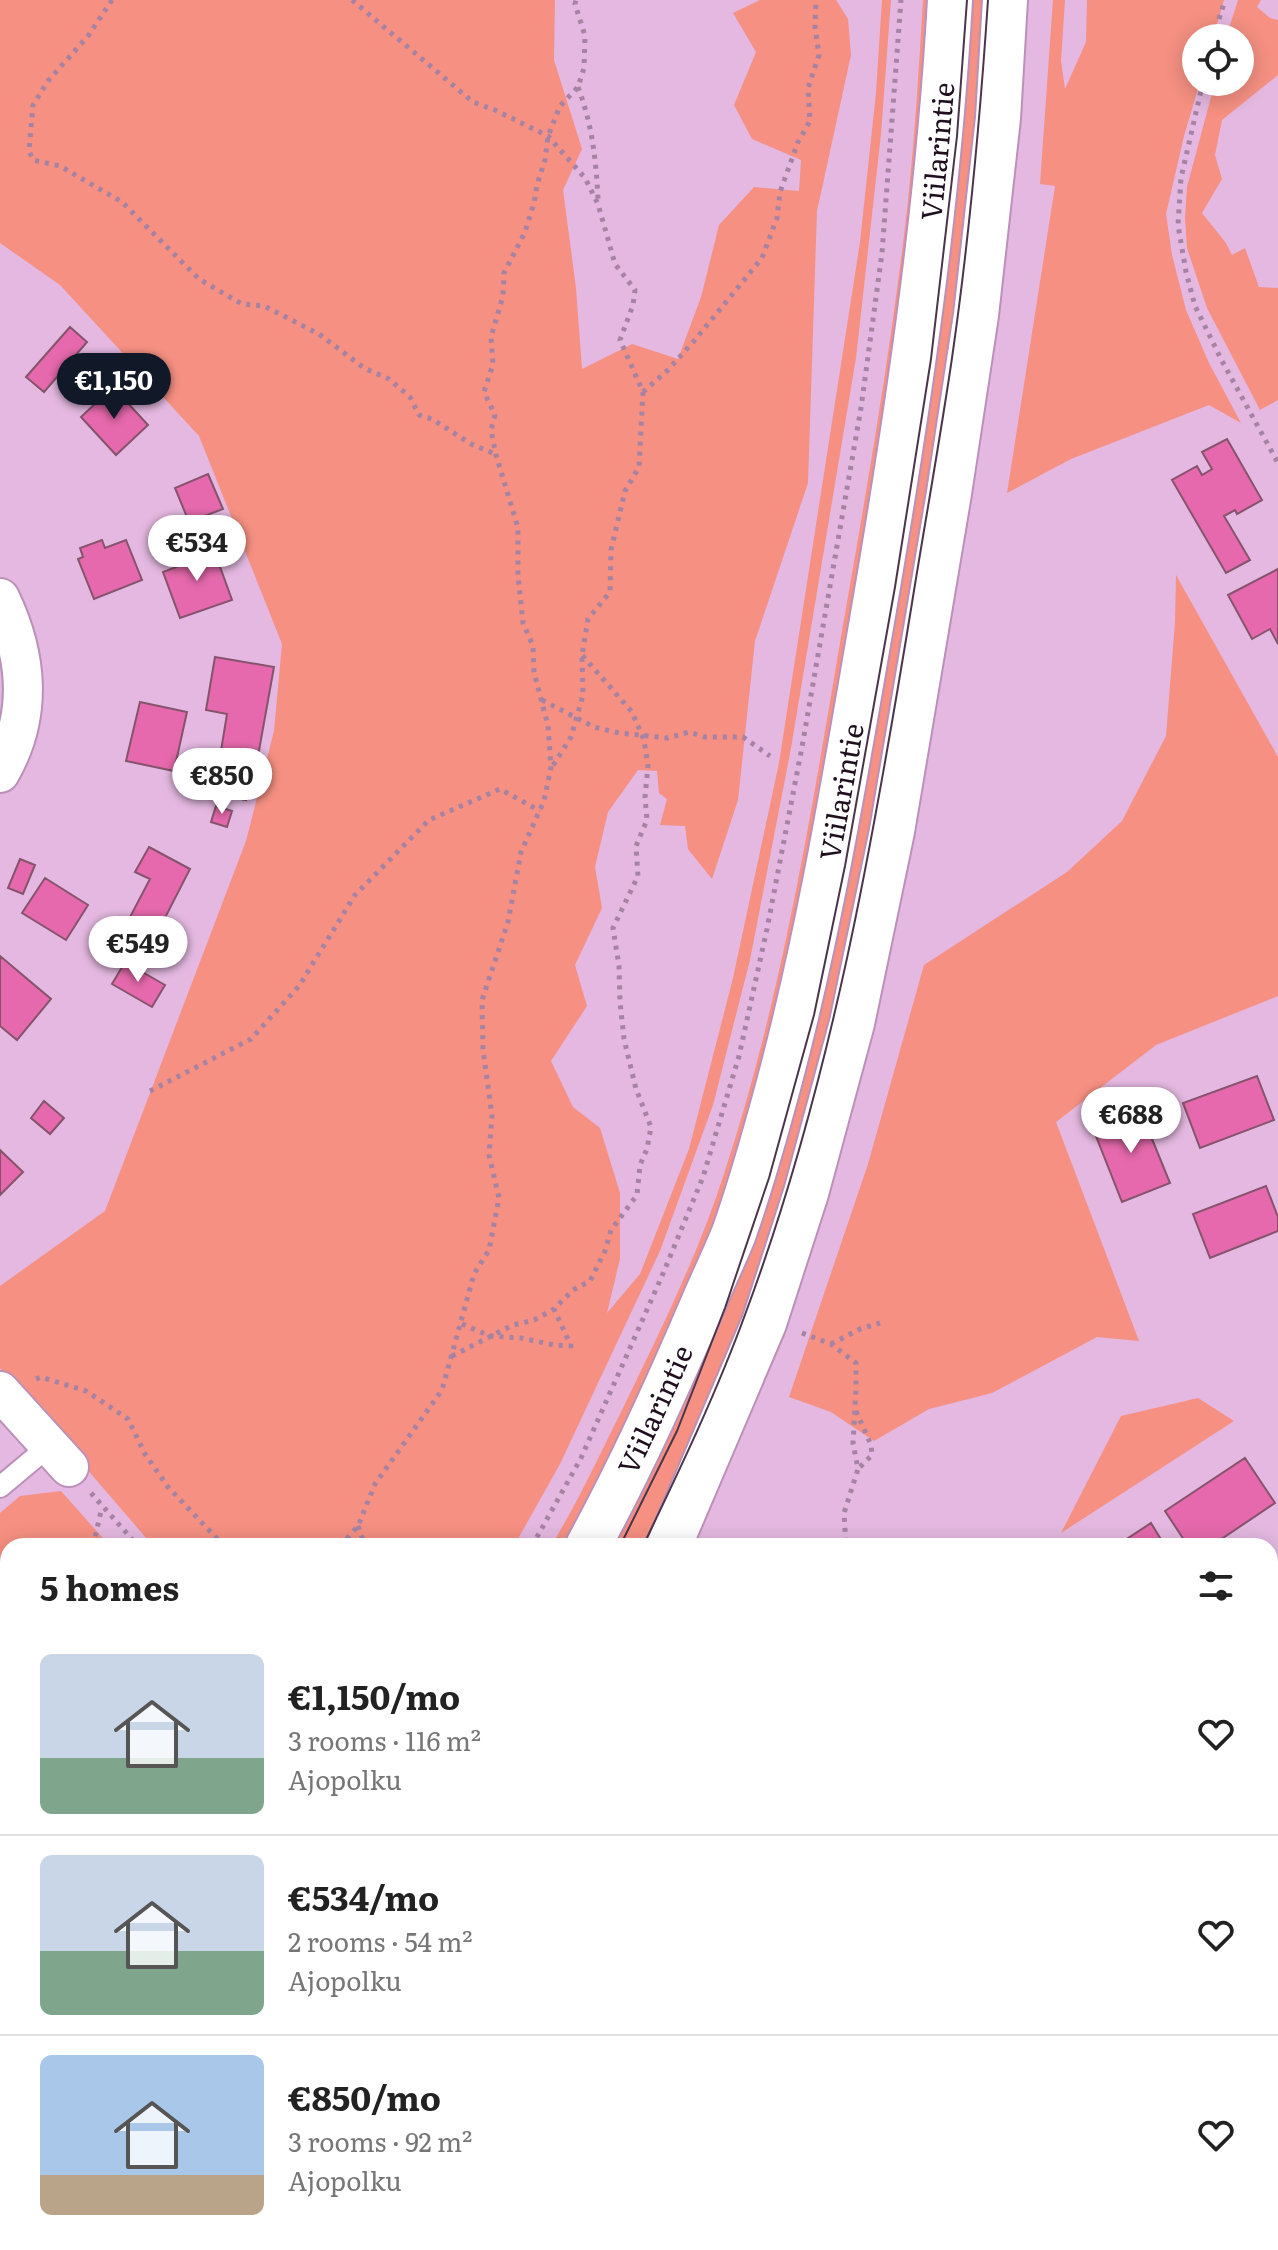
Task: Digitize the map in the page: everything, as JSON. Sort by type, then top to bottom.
[{"type":"main road","name":"Viilarintie","points":[[592,1538],[632,1465],[733,1234],[765,1136],[809,966],[861,684],[911,384],[932,216],[950,0]]},
{"type":"main road","name":"Viilarintie","points":[[672,1538],[764,1323],[806,1193],[852,1023],[892,831],[976,315],[998,118],[1005,0]]},
{"type":"street","points":[[0,598],[15,633],[23,668],[23,701],[19,732],[0,773]]},
{"type":"street","points":[[2,1394],[59,1456]]},
{"type":"lane","points":[[0,1487],[59,1456]]},
{"type":"path","points":[[112,0],[88,36],[48,81],[33,105],[29,151],[33,160],[60,166],[122,202],[199,279],[242,304],[264,306],[319,334],[364,368],[389,379],[410,397],[419,415],[432,419],[471,444],[496,455]]},
{"type":"path","points":[[352,0],[473,102],[548,136],[585,178],[598,204],[615,264],[635,290],[620,340],[643,392],[639,467],[625,491],[611,550],[610,592],[588,619],[582,655],[583,695],[571,737],[551,767]]},
{"type":"path","points":[[347,1538],[358,1526],[375,1484],[442,1390],[474,1274],[489,1250],[499,1198],[489,1155],[492,1115],[483,1050],[482,1000],[508,922],[521,852],[544,801],[551,767],[548,726],[534,672],[533,646],[523,623],[518,576],[518,528],[496,455],[491,430],[495,415],[484,392],[493,364],[491,337],[503,296],[504,273],[525,232],[545,160],[548,136],[560,106],[578,87],[584,68],[585,36],[576,0]]},
{"type":"path","points":[[643,392],[694,341],[762,258],[777,218],[780,192],[798,142],[810,121],[808,88],[819,55],[815,27],[816,0]]},
{"type":"path","points":[[536,1538],[581,1458],[662,1276],[703,1177],[739,1056],[799,762],[861,408],[882,253],[901,0]]},
{"type":"path","points":[[1217,24],[1225,0]]},
{"type":"path","points":[[578,87],[596,156],[598,204]]},
{"type":"path","points":[[1200,96],[1181,178],[1178,225],[1184,256],[1195,306],[1278,463]]},
{"type":"path","points":[[451,1357],[513,1325],[534,1320],[554,1309],[573,1290],[590,1281],[605,1251],[611,1230],[637,1195],[640,1165],[647,1149],[651,1127],[636,1089],[624,1039],[613,928],[638,876],[636,846],[647,820],[645,797],[648,766],[632,712],[582,655]]},
{"type":"path","points":[[542,700],[594,727],[668,738],[689,732],[705,737],[743,737],[770,756]]},
{"type":"path","points":[[150,1091],[251,1039],[299,986],[355,895],[429,820],[500,789],[540,811]]},
{"type":"path","points":[[462,1324],[490,1336],[571,1346],[554,1309]]},
{"type":"path","points":[[831,1344],[880,1323]]},
{"type":"path","points":[[790,1329],[831,1344],[856,1363],[853,1443],[858,1469]]},
{"type":"path","points":[[2,1394],[15,1385],[41,1377],[86,1391],[128,1419],[145,1454],[168,1487],[216,1538]]},
{"type":"path","points":[[846,1538],[844,1513],[858,1469],[872,1455],[871,1445],[854,1408]]},
{"type":"path","points":[[95,1538],[102,1506],[131,1538]]},
{"type":"path","points":[[358,1526],[362,1538]]},
{"type":"shaded area","points":[[0,0],[555,0],[554,60],[582,149],[563,190],[576,288],[582,369],[632,344],[678,359],[701,297],[719,225],[754,187],[799,191],[801,160],[752,139],[734,105],[756,52],[733,13],[760,0],[836,0],[848,19],[851,55],[817,211],[808,483],[755,641],[738,800],[712,879],[688,849],[685,826],[660,825],[667,799],[659,793],[657,771],[638,770],[608,812],[595,867],[602,908],[575,965],[587,1006],[551,1061],[573,1107],[600,1128],[620,1193],[620,1259],[607,1313],[640,1274],[689,1149],[733,978],[779,763],[860,242],[876,93],[882,0],[891,0],[881,134],[856,358],[791,748],[750,960],[713,1105],[660,1251],[560,1464],[518,1538],[146,1538],[0,1368],[0,1286],[105,1211],[246,841],[274,731],[282,644],[199,436],[60,285],[0,243]]},
{"type":"shaded area","points":[[923,0],[939,0],[860,626],[738,1183],[574,1538],[556,1538],[597,1462],[690,1264],[724,1174],[763,1040],[806,837],[861,524],[902,255]]},
{"type":"shaded area","points":[[963,0],[998,0],[973,277],[816,1134],[659,1538],[618,1538],[676,1420],[759,1201]]},
{"type":"shaded area","points":[[1053,0],[1065,0],[1061,61],[1065,89],[1086,42],[1087,0],[1224,0],[1217,24],[1182,24],[1182,96],[1196,96],[1166,214],[1172,255],[1186,310],[1209,363],[1241,423],[1209,405],[1071,459],[1007,493],[1055,186],[1040,184]]},
{"type":"shaded area","points":[[1238,0],[1261,0],[1257,7],[1270,18],[1278,20],[1278,75],[1254,94],[1254,24],[1230,24]]},
{"type":"shaded area","points":[[1211,96],[1252,96],[1222,120],[1215,155],[1222,179],[1202,213],[1232,255],[1245,248],[1259,287],[1278,288],[1278,400],[1260,410],[1207,308],[1187,248],[1187,187]]},
{"type":"shaded area","points":[[1176,575],[1278,757],[1278,996],[1156,1045],[1056,1122],[1139,1341],[1097,1337],[992,1393],[929,1409],[874,1441],[831,1412],[789,1397],[868,1164],[924,965],[1067,872],[1122,821],[1166,736]]},
{"type":"shaded area","points":[[1198,1398],[1234,1421],[1061,1533],[1121,1416]]},
{"type":"shaded area","points":[[61,1491],[103,1538],[0,1538],[0,1513],[20,1496]]},
{"type":"building","points":[[70,327],[87,342],[44,392],[26,377]]},
{"type":"building","points":[[113,387],[148,425],[116,455],[81,417]]},
{"type":"building","points":[[1227,439],[1262,500],[1237,514],[1235,510],[1224,516],[1250,560],[1226,573],[1172,480],[1197,466],[1202,475],[1212,469],[1202,452]]},
{"type":"building","points":[[208,474],[223,509],[189,522],[175,488]]},
{"type":"building","points":[[102,540],[105,548],[126,540],[142,580],[94,599],[78,559],[83,557],[80,548]]},
{"type":"building","points":[[203,545],[207,556],[215,553],[232,600],[180,618],[163,572],[184,564],[180,553]]},
{"type":"building","points":[[1278,569],[1278,644],[1270,629],[1252,639],[1228,595]]},
{"type":"building","points":[[215,657],[274,667],[253,784],[249,784],[246,800],[197,791],[204,754],[220,757],[227,714],[206,710]]},
{"type":"building","points":[[140,702],[187,712],[174,771],[126,761]]},
{"type":"building","points":[[216,806],[232,811],[227,827],[211,822]]},
{"type":"building","points":[[149,847],[190,869],[147,953],[119,938],[150,879],[135,872]]},
{"type":"building","points":[[20,859],[35,865],[23,894],[8,888]]},
{"type":"building","points":[[45,878],[88,905],[66,940],[22,913]]},
{"type":"building","points":[[0,956],[51,999],[17,1040],[0,1026]]},
{"type":"building","points":[[125,962],[165,985],[152,1007],[112,984]]},
{"type":"building","points":[[1257,1076],[1274,1120],[1200,1148],[1183,1103]]},
{"type":"building","points":[[44,1101],[64,1118],[50,1134],[31,1118]]},
{"type":"building","points":[[1139,1107],[1170,1183],[1122,1202],[1092,1126]]},
{"type":"building","points":[[0,1150],[23,1172],[0,1195]]},
{"type":"building","points":[[1266,1186],[1278,1217],[1278,1231],[1210,1258],[1193,1214]]},
{"type":"building","points":[[1245,1458],[1275,1503],[1223,1538],[1183,1538],[1165,1511]]},
{"type":"building","points":[[1151,1523],[1160,1538],[1128,1538]]},
{"type":"tram line","points":[[624,1538],[677,1431],[725,1308],[769,1178],[814,1015],[845,866],[895,587],[931,359],[957,136],[967,0]]},
{"type":"tram line","points":[[647,1538],[735,1342],[776,1226],[826,1050],[846,962],[882,783],[952,358],[973,180],[988,0]]}]
